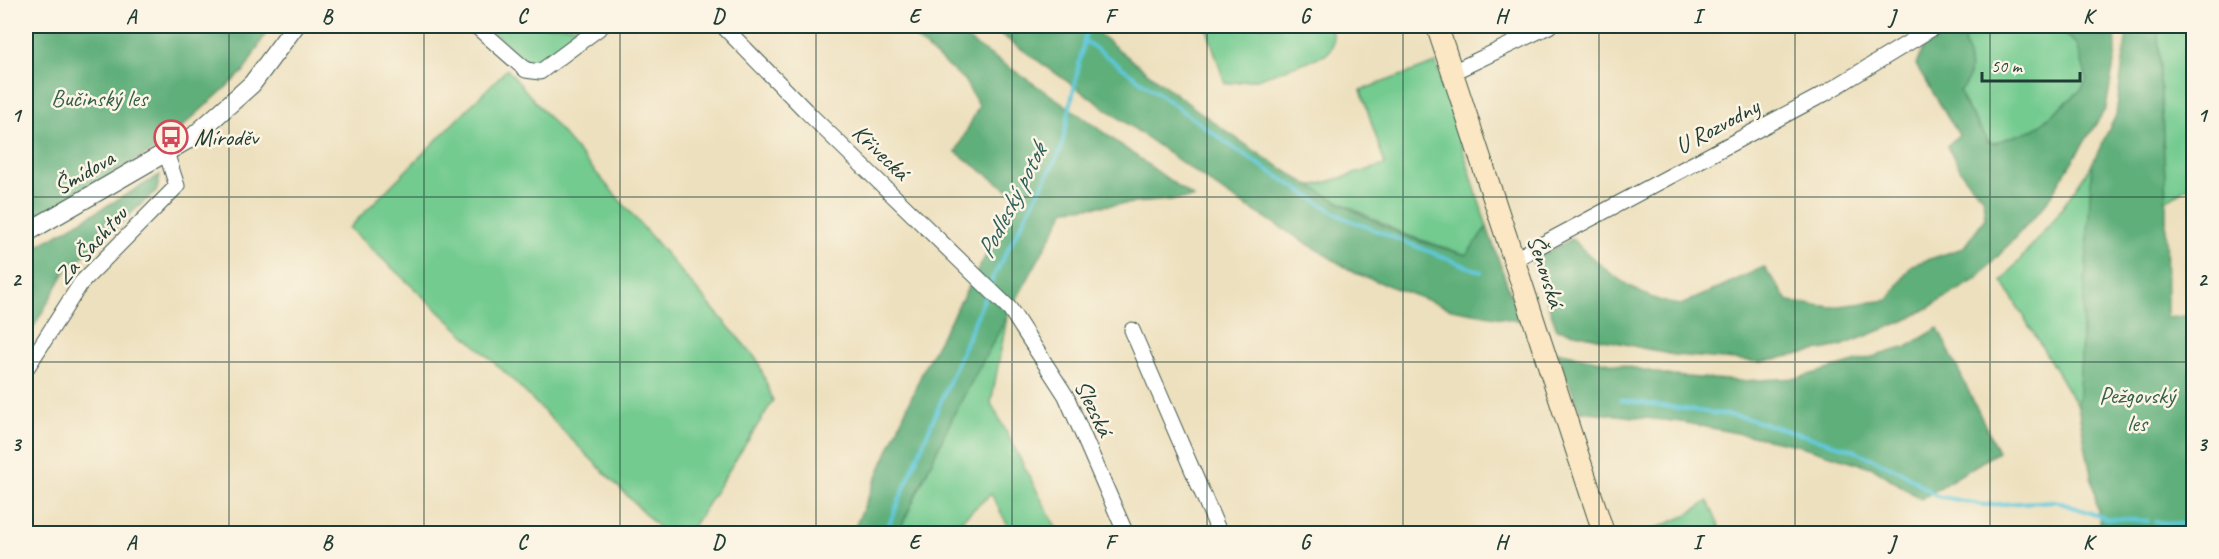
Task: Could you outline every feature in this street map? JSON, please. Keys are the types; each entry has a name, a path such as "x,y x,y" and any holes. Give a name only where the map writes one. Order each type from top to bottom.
{"main road":[{"name":"Šenovská","path":"1437,26 1604,534"}],"street":[{"name":"Šmídova","path":"26,233 194,136 252,84 295,26"},
{"path":"476,26 526,70 540,72 602,26"},
{"name":"Křivecká","path":"723,26 806,111 1010,309"},
{"path":"1453,72 1549,26"},
{"name":"U Rozvodny","path":"1515,259 1824,94 1936,26"},
{"path":"2143,26 2154,26"},
{"name":"Za Šachtou","path":"26,369 81,283 177,186 166,152"},
{"name":"Slezská","path":"1010,309 1066,396 1126,534"},
{"path":"1132,330 1220,534"}],"green space":[{"name":"Bučinský les","path":"26,26 270,26 244,71 162,145 26,225"},
{"path":"485,26 589,26 543,62 527,63"},
{"path":"901,26 947,26 1067,106 1194,198 1066,209 954,414 898,533 852,534 925,366 1018,197 956,152 979,106 964,80"},
{"path":"989,26 1095,26 1094,30 1204,115 1280,167 1359,214 1401,234 1466,255 1487,227 1520,321 1451,309 1355,273 1228,195"},
{"path":"1206,26 1330,26 1333,42 1331,49 1325,55 1257,79 1225,84"},
{"path":"1959,26 1974,26 1963,36 1969,72 1968,79 1960,91 1964,103 1988,142 1994,143 2035,129 2082,89 2087,79 2077,44 2064,34 2062,26 2111,26 2115,28 2116,52 2106,108 2044,206 1977,279 1911,318 1841,346 1760,362 1674,355 1557,329 1532,260 1572,239 1608,271 1636,290 1665,302 1681,305 1764,267 1789,302 1832,307 1888,300 1912,265 1963,248 1985,218 1983,198 1966,179 1947,146 1959,135 1916,65 1925,44"},
{"path":"1974,26 2062,26 2063,30 2077,43 2087,79 2082,89 2035,129 1994,143 1989,142 1964,103 1960,91 1965,85 1969,72 1963,36"},
{"path":"2181,26 2193,26 2193,184 2166,201 2158,32"},
{"name":"Pežgovský les","path":"2127,31 2158,32 2166,201 2167,318 2193,315 2193,533 2102,533 2078,407 2092,164 2116,115"},
{"path":"1436,63 1487,227 1467,255 1403,234 1310,187 1385,165 1361,90"},
{"path":"507,69 758,361 773,401 689,533 664,533 512,379 349,228"},
{"path":"2092,164 2078,407 2002,281 2056,217"},
{"path":"160,175 157,190 65,272 26,341 26,253"},
{"path":"1008,312 991,403 1059,533 1012,533 991,494 957,524 961,533 898,534 954,414"},
{"path":"1938,328 1998,452 1921,499 1874,468 1797,445 1681,422 1580,411 1557,352 1673,376 1742,381 1798,378 1907,347"},
{"path":"1708,501 1722,533 1645,533 1685,516"}],"waterway":[{"name":"Podleský potok","path":"990,283 1061,150 1087,26"},
{"path":"1084,40 1238,151 1342,217 1481,272"},
{"name":"Podleský potok","path":"885,534 987,292"},
{"path":"1620,400 1742,417 1850,449 1902,472 1936,496 1984,505 2055,501 2105,518 2148,521"},
{"path":"2155,522 2194,525"}],"place":[{"name":"Míroděv","path":"171,137"}]}
